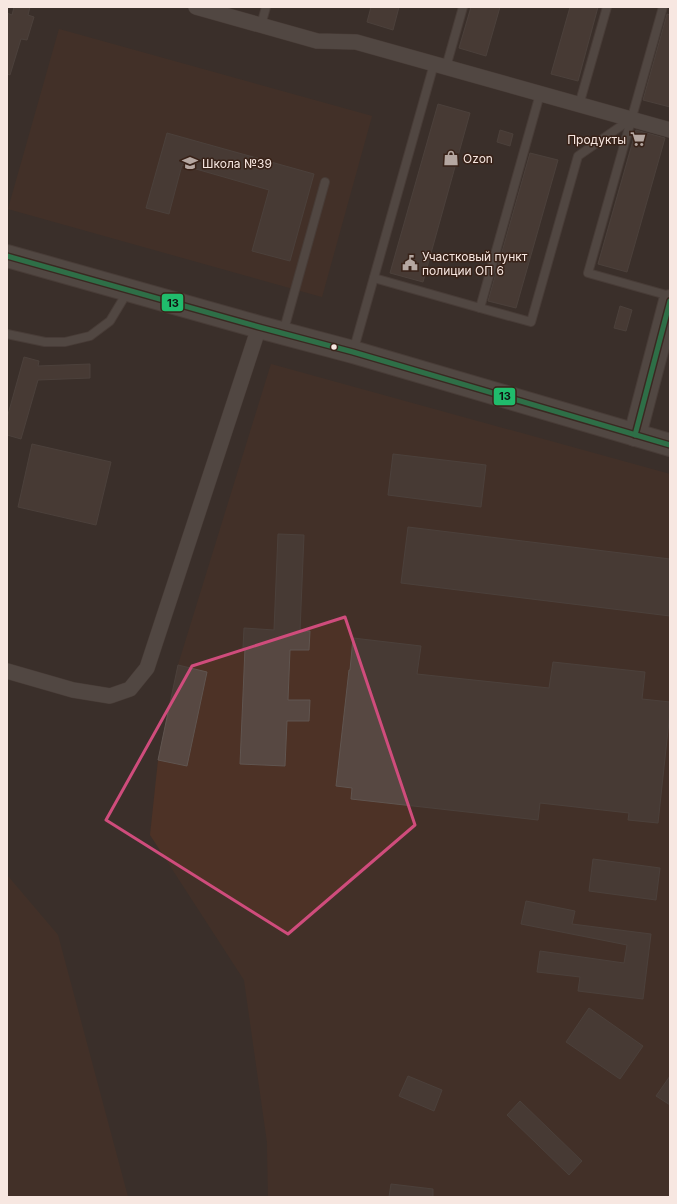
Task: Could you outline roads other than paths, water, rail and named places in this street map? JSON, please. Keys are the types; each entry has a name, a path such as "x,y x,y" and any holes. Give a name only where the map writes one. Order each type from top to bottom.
{"main road":[{"path":"7,256 283,334 353,352 670,445"},
{"path":"635,435 670,301"}],"street":[{"path":"196,7 317,41 356,42 670,130"},
{"path":"7,671 73,690 110,696 130,689 147,668 259,327"}],"lane":[{"path":"261,25 266,7"},
{"path":"353,352 374,278 440,65 463,7"},
{"path":"579,105 607,7"},
{"path":"662,7 588,273 670,296"},
{"path":"480,308 540,94"},
{"path":"374,278 531,322 578,156 631,119"},
{"path":"283,334 325,182"},
{"path":"7,335 45,342 65,342 90,336 110,321 128,290"}],"place":[{"name":"Продукты","path":"638,139"},
{"name":"Ozon","path":"451,158"},
{"name":"Школа №39","path":"190,163"},
{"name":"Участковый пункт полиции ОП 6","path":"410,263"}]}
